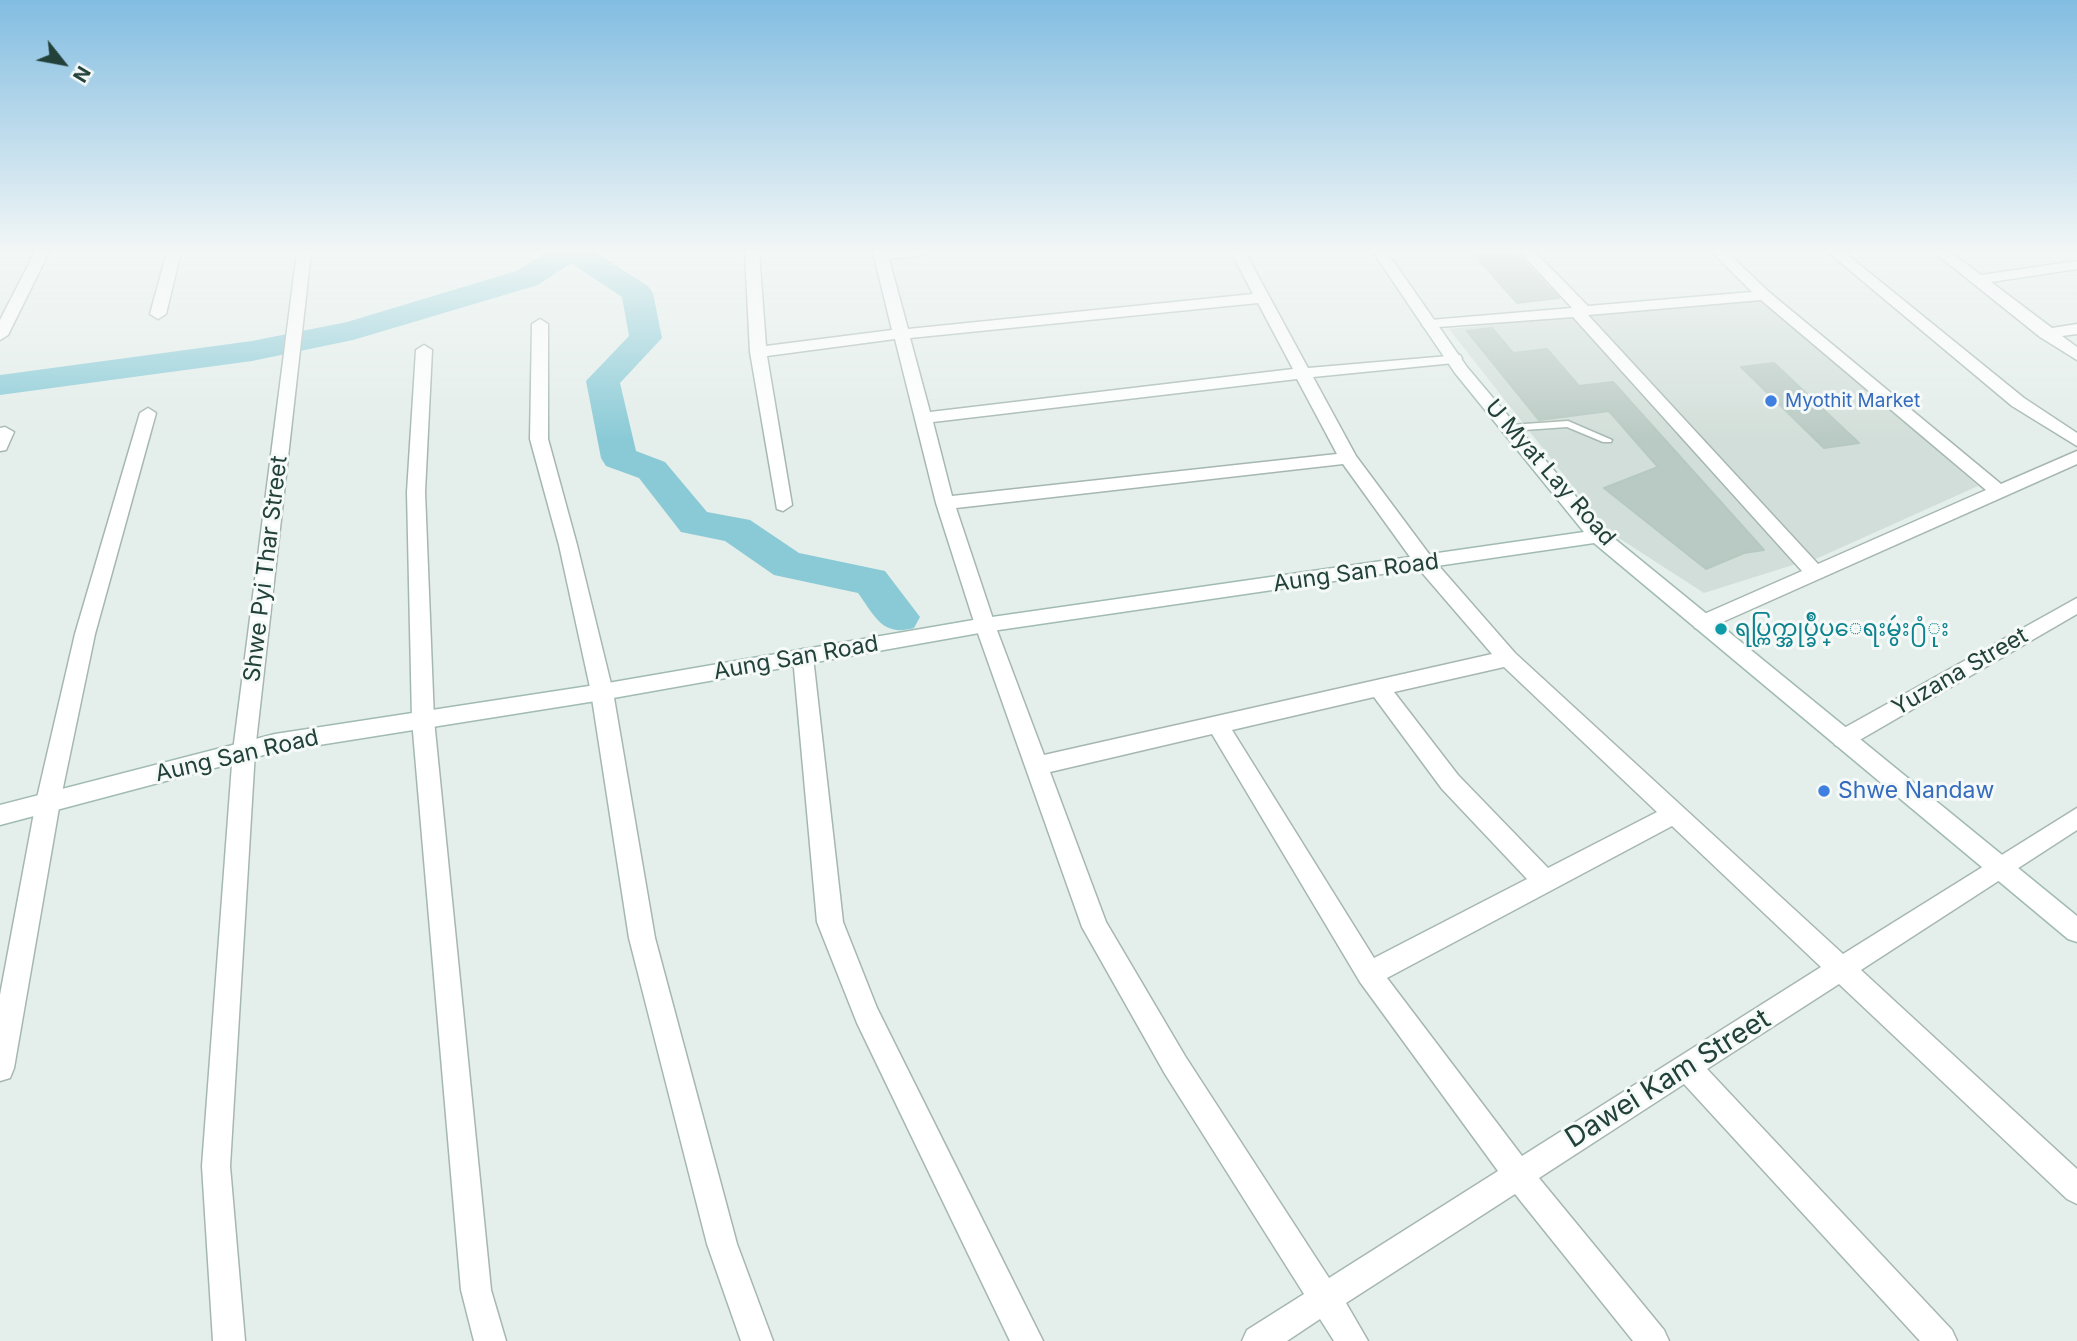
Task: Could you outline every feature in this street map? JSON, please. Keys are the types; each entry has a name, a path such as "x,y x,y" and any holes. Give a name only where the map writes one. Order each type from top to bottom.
{"street":[{"path":"0,335 10,315"},
{"name":"Shwe Pyi Thar Street","path":"229,1341 216,1166 244,751 297,315"},
{"path":"756,315 758,352 783,505"},
{"path":"895,315 946,503 985,625 1096,927 1175,1065 1352,1341"},
{"path":"758,352 900,334 1095,315"},
{"path":"1271,315 1348,458 1424,563 1508,658 2077,1189"},
{"name":"U Myat Lay Road","path":"1423,315 1454,358 1598,536 2077,931"},
{"path":"1430,325 1542,315"},
{"path":"1583,315 1815,573"},
{"path":"1787,315 1998,491"},
{"path":"1911,315 2018,402 2077,441"},
{"path":"2021,315 2077,355"},
{"path":"540,324 539,439 568,545 602,692 642,938 722,1244 758,1341"},
{"path":"2046,334 2077,329"},
{"path":"424,350 416,492 423,720 476,1290 490,1341"},
{"path":"923,418 1454,358"},
{"path":"0,1068 48,802 85,635 148,413"},
{"path":"1702,622 2077,457"},
{"path":"946,503 1348,458"},
{"name":"Aung San Road","path":"0,815 275,743 602,692 985,625 1598,536"},
{"name":"Yuzana Street","path":"1843,739 2077,605"},
{"path":"803,657 830,922 866,1014 1027,1341"},
{"path":"1036,766 1508,658"},
{"path":"1378,687 1450,782 1545,882"},
{"path":"1217,724 1369,974 1518,1175 1653,1341"},
{"path":"1369,974 1676,813"},
{"name":"Dawei Kam Street","path":"1258,1341 2077,818"},
{"path":"1687,1067 1941,1341"}],"lane":[{"path":"1510,428 1568,424 1606,440"}],"shaded area":[{"name":"Myothit Market","path":"1585,315 1780,315 1978,486 1809,562"},
{"path":"1574,317 1796,564 1704,593 1608,531 1449,329"}],"building":[{"path":"1492,328 1513,353 1547,349 1579,386 1613,382 1764,550 1744,553 1706,569 1604,488 1658,467 1609,411 1539,420 1467,331"},
{"path":"1774,363 1859,443 1824,448 1741,367"}],"waterway":[{"path":"0,385 252,351 353,330 405,315"},
{"path":"641,315 646,338 603,381 619,458 652,470 695,523 736,529 788,565 871,581 899,617"}],"place":[{"name":"Myothit Market","path":"1771,401"},
{"name":"ရပ္ကြက္အုပ္ခ်ဳပ္ေရးမွဴး႐ံုး","path":"1721,629"},
{"name":"Shwe Nandaw","path":"1824,791"}]}
